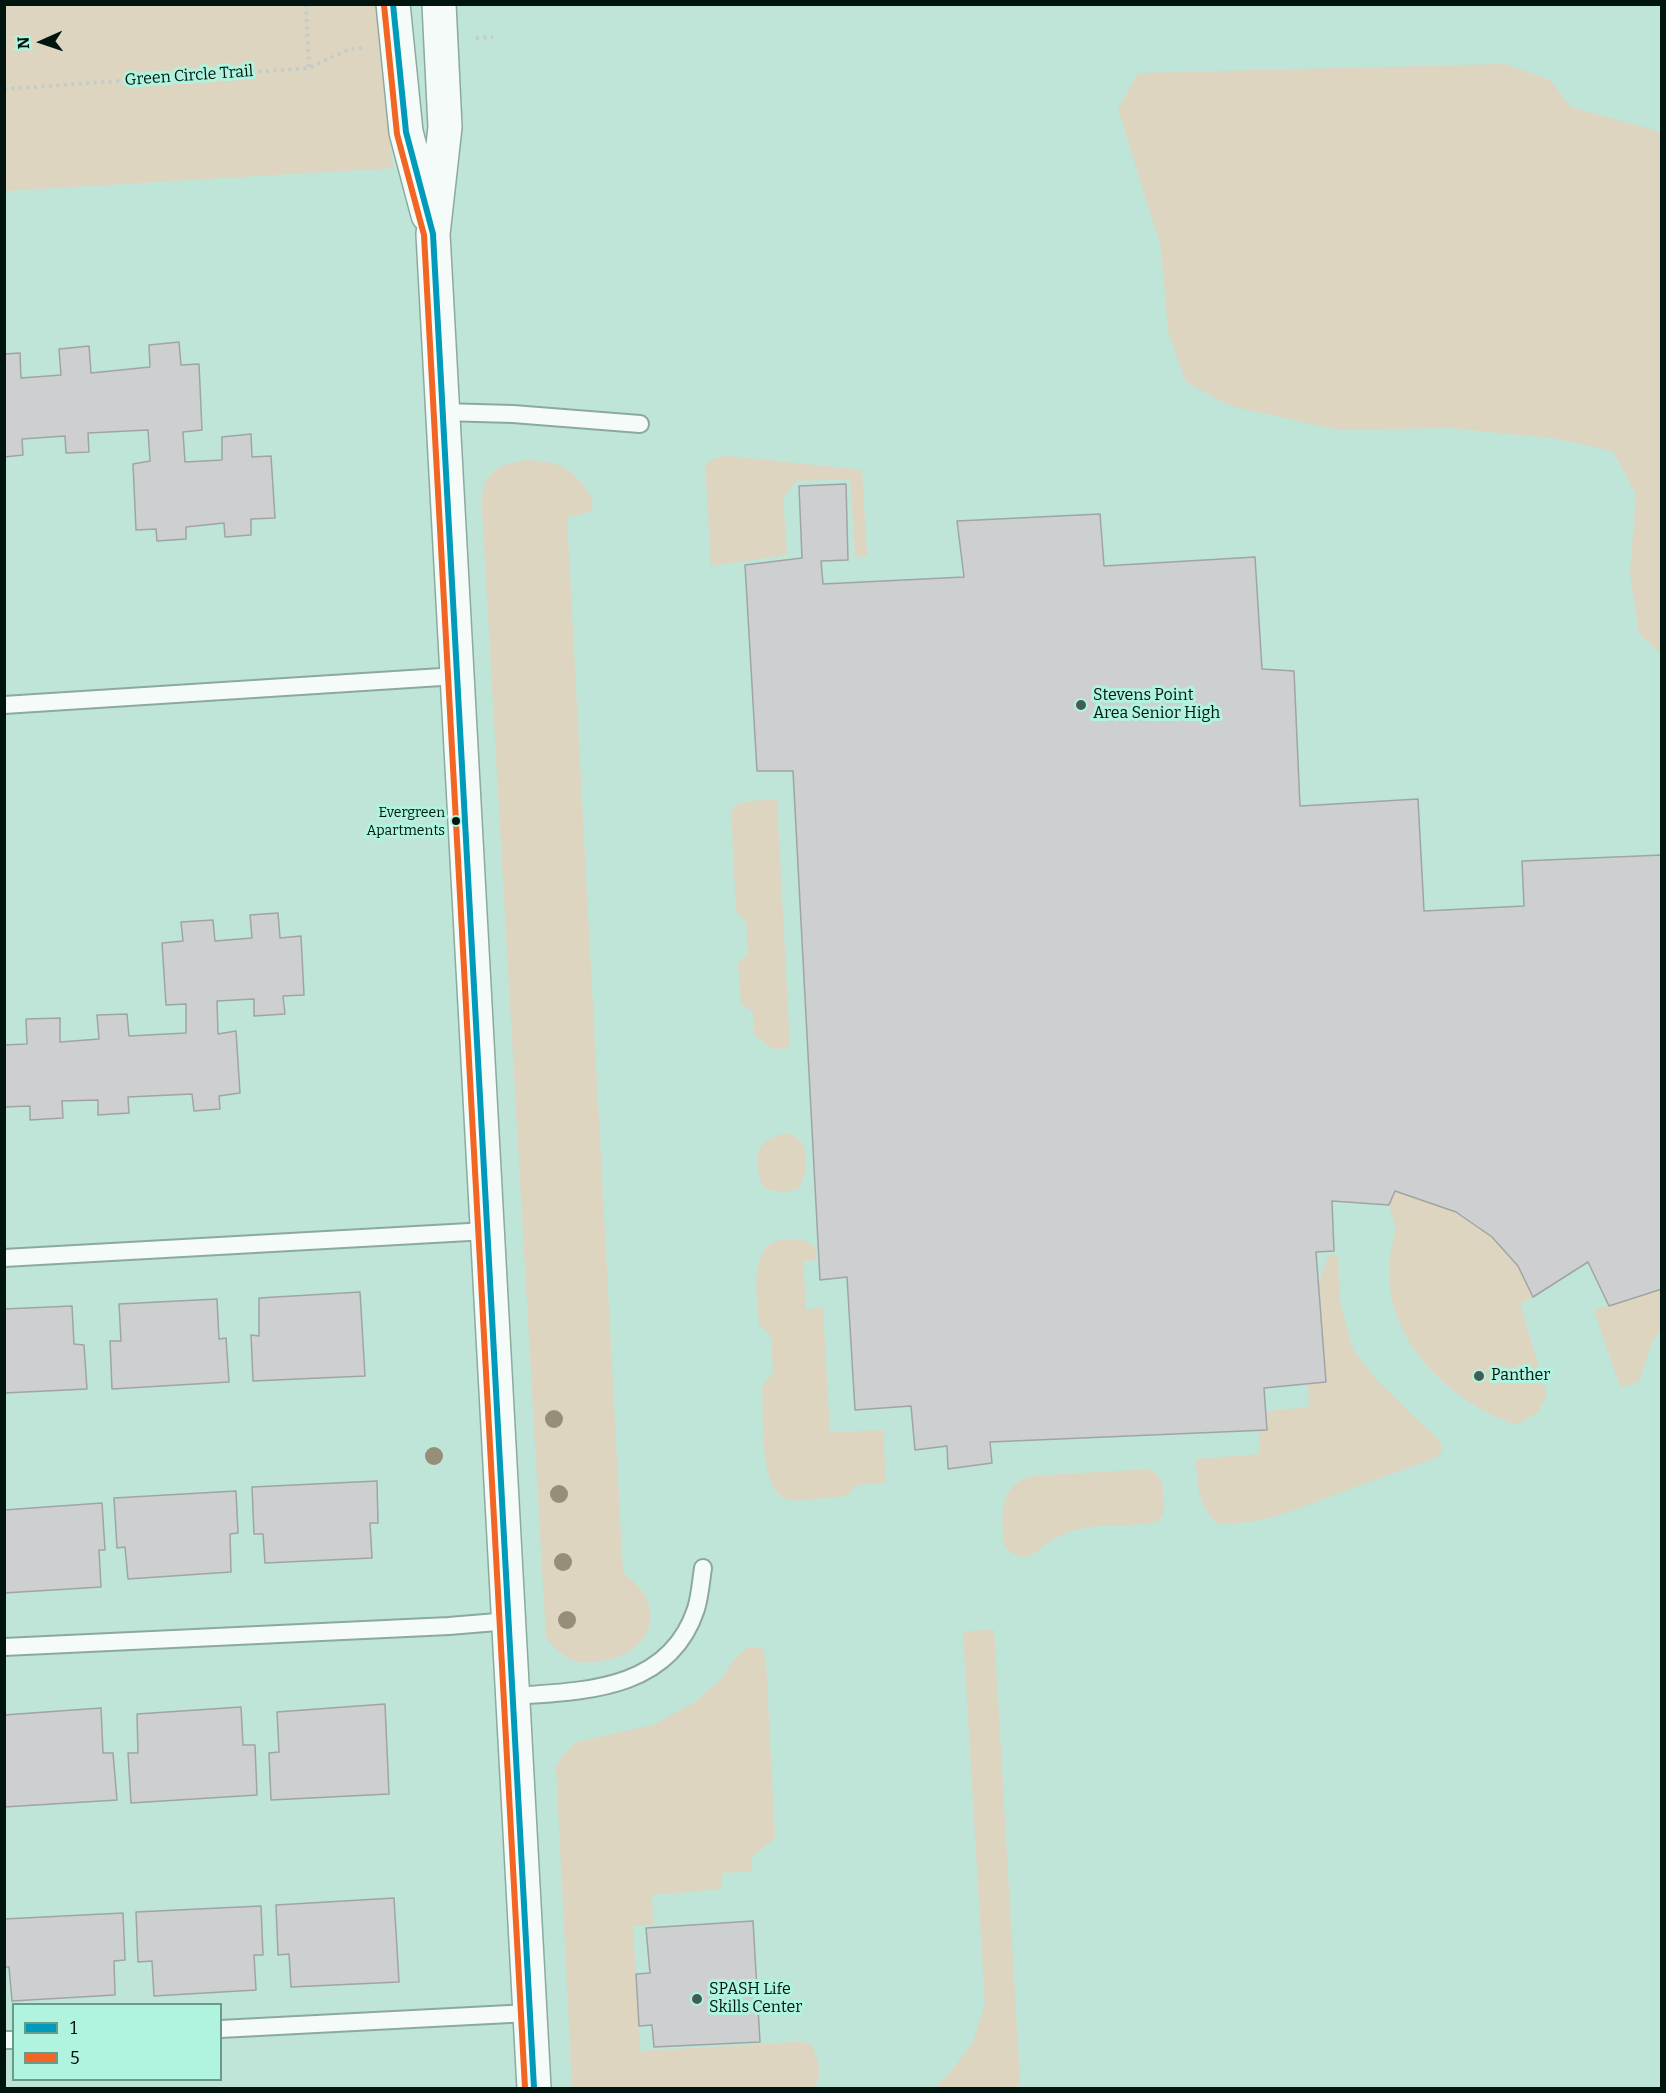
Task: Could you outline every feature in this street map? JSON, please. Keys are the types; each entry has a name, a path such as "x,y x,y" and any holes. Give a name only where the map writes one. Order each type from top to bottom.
{"street":[{"path":"393,4 406,132 433,234"},
{"path":"439,4 445,127 433,234 534,2088"}],"lane":[{"path":"442,412 528,415 640,424"},
{"path":"4,705 457,676"},
{"path":"4,1258 487,1231"},
{"path":"513,1696 585,1691 620,1683 648,1670 668,1656 685,1634 697,1608 702,1568"},
{"path":"4,1647 449,1626 509,1621"},
{"path":"222,2029 529,2013"}],"path":[{"path":"306,4 309,68 350,49 368,47"},
{"name":"Green Circle Trail","path":"4,89 309,68"}],"shaded area":[{"path":"5,4 376,5 393,168 5,191"},
{"path":"1505,64 1550,80 1571,107 1661,132 1661,653 1639,634 1630,572 1636,495 1613,451 1552,438 1449,428 1339,430 1231,406 1186,382 1168,331 1161,247 1118,109 1138,73"},
{"path":"729,456 862,470 867,556 855,557 850,479 797,481 783,497 787,555 711,566 705,465 714,458"},
{"path":"527,460 559,465 567,469 580,481 593,500 591,511 567,518 623,1572 645,1596 650,1611 650,1621 642,1639 627,1653 607,1660 591,1662 579,1662 567,1657 546,1638 482,511 483,489 491,474 505,465"},
{"path":"777,800 790,1048 772,1049 754,1034 753,1012 741,1004 738,964 748,953 746,921 736,912 731,810 746,802"},
{"path":"789,1133 802,1142 805,1155 805,1171 799,1188 781,1192 763,1187 758,1167 759,1151 769,1139"},
{"path":"1395,1191 1456,1212 1492,1237 1518,1266 1533,1297 1520,1304 1547,1395 1537,1413 1516,1425 1493,1415 1449,1387 1414,1349 1401,1326 1393,1302 1389,1276 1395,1230 1390,1204"},
{"path":"803,1240 815,1247 817,1260 803,1261 806,1309 823,1308 830,1432 883,1430 886,1483 855,1485 850,1494 841,1496 786,1499 777,1492 767,1465 764,1448 762,1386 773,1373 771,1336 759,1325 756,1279 761,1257 766,1248 776,1241"},
{"path":"1338,1255 1340,1302 1353,1349 1376,1380 1436,1437 1443,1448 1438,1457 1294,1510 1247,1522 1216,1523 1202,1500 1198,1486 1196,1459 1260,1454 1258,1412 1309,1407 1305,1283 1321,1282 1321,1273 1329,1256"},
{"path":"1661,1289 1661,1329 1652,1342 1639,1382 1620,1387 1594,1310"},
{"path":"1149,1469 1158,1475 1162,1483 1164,1512 1159,1521 1074,1530 1062,1534 1024,1558 1006,1548 1003,1539 1004,1505 1006,1497 1015,1484 1032,1476"},
{"path":"994,1629 1020,2082 1015,2088 938,2088 938,2084 949,2074 973,2042 985,2005 963,1632"},
{"path":"749,1647 762,1648 766,1661 775,1838 751,1858 752,1871 722,1873 722,1889 652,1895 653,1925 633,1926 640,2051 799,2042 811,2044 819,2066 819,2077 815,2088 572,2088 556,1766 576,1742 653,1725 695,1702 721,1679 736,1657"}],"building":[{"path":"179,342 181,365 199,364 202,430 183,432 185,462 222,460 222,437 251,434 252,457 271,456 275,518 251,519 251,535 225,537 224,523 186,527 186,539 157,541 156,529 136,530 133,464 150,461 148,430 88,433 89,452 66,453 65,436 22,439 23,455 4,457 4,354 20,353 21,378 61,375 59,349 89,346 91,373 150,367 149,345"},
{"path":"846,484 848,560 821,561 823,584 964,577 957,521 1100,514 1104,566 1255,557 1262,669 1294,671 1300,806 1418,799 1424,911 1524,906 1522,861 1662,855 1662,1289 1609,1306 1588,1262 1533,1297 1518,1266 1492,1237 1456,1212 1395,1191 1389,1205 1332,1201 1334,1251 1316,1252 1326,1382 1264,1388 1267,1430 990,1442 992,1463 948,1469 947,1446 915,1450 911,1406 855,1410 847,1277 820,1280 793,771 757,771 745,565 802,558 799,486"},
{"path":"278,913 280,938 301,936 304,995 283,996 285,1014 254,1016 254,999 217,1001 218,1034 236,1031 240,1093 219,1096 220,1109 194,1111 192,1094 128,1097 129,1113 98,1115 98,1100 62,1101 63,1118 30,1120 30,1106 4,1107 4,1045 27,1044 26,1019 60,1018 60,1042 99,1039 97,1015 127,1014 129,1036 186,1033 186,1004 166,1005 162,943 183,941 181,922 213,920 215,941 252,938 250,915"},
{"path":"360,1292 365,1376 253,1381 251,1335 259,1336 259,1298"},
{"path":"217,1299 219,1339 226,1338 229,1382 112,1389 110,1341 121,1341 119,1304"},
{"path":"72,1306 74,1344 84,1345 87,1389 4,1393 4,1309"},
{"path":"377,1481 378,1523 370,1523 372,1558 265,1563 263,1534 254,1534 252,1487"},
{"path":"236,1491 238,1533 230,1534 231,1572 128,1579 125,1547 117,1548 114,1498"},
{"path":"102,1503 105,1550 99,1550 101,1587 4,1593 4,1510"},
{"path":"385,1704 389,1794 271,1800 269,1753 279,1752 277,1712"},
{"path":"241,1707 243,1745 255,1745 257,1795 131,1803 128,1753 138,1753 137,1714"},
{"path":"101,1708 103,1753 113,1753 117,1800 4,1807 4,1715"},
{"path":"394,1898 399,1982 291,1987 289,1954 278,1955 276,1905"},
{"path":"261,1906 263,1955 254,1955 256,1990 154,1996 152,1961 138,1962 136,1912"},
{"path":"123,1913 125,1960 114,1961 115,1995 12,2001 9,1967 4,1967 4,1919"},
{"name":"SPASH Life Skills Center","path":"753,1921 760,2042 654,2047 652,2025 639,2026 636,1974 650,1973 646,1928"}],"transit line":[{"name":"1","path":"393,4 406,132 433,234 534,2088"},
{"name":"5","path":"384,5 397,134 424,235 525,2088"}],"place":[{"name":"Stevens Point Area Senior High","path":"1081,705"},
{"name":"Evergreen Apartments","path":"456,821"},
{"name":"Panther","path":"1479,1376"},
{"name":"SPASH Life Skills Center","path":"697,1999"}]}
